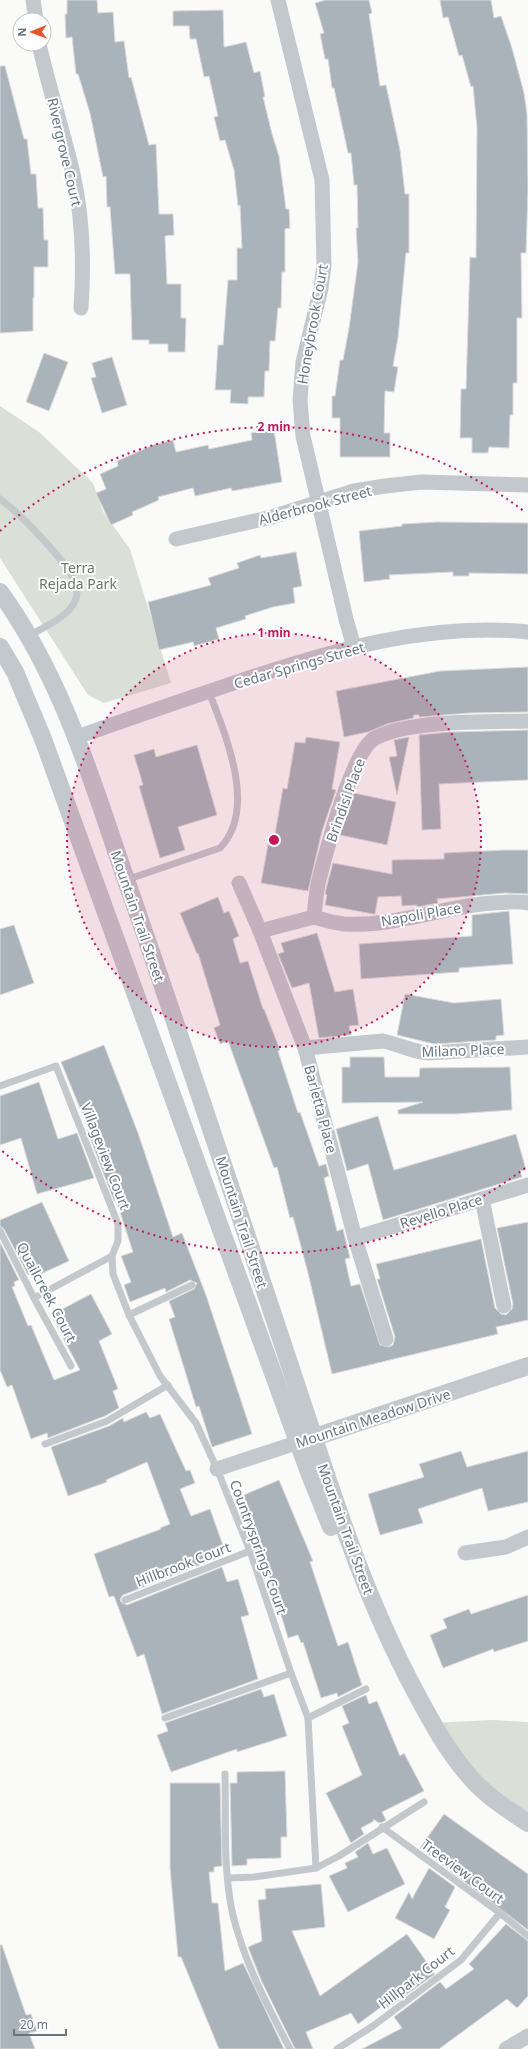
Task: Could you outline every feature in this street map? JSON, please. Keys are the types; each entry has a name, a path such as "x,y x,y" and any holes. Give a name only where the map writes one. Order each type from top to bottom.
{"street":[{"path":"33,0 35,12"},
{"name":"Honeybrook Court","path":"278,0 317,154 323,186 324,265 321,288 303,362 300,400 303,436 320,503 346,619 354,646"},
{"name":"Rivergrove Court","path":"41,52 73,175 78,203 84,273 81,308"},
{"name":"Alderbrook Street","path":"176,539 272,517 354,492 422,482 528,485"},
{"name":"Mountain Trail Street","path":"0,592 29,636 53,681 77,737 126,880 306,1440 310,1475 375,1633 402,1690 426,1731 469,1792 498,1816 528,1835"},
{"name":"Cedar Springs Street","path":"77,737 209,692 354,646 456,630 528,632"},
{"name":"Mountain Trail Street","path":"0,647 15,672 43,739 306,1440 367,1591 395,1654 432,1723 449,1751 471,1778 493,1800 528,1823"},
{"name":"Brindisi Place","path":"314,917 318,885 348,784 363,751 373,739 397,730 438,724 528,721"},
{"name":"Barletta Place","path":"239,884 260,931 305,1048 355,1238 386,1339"},
{"name":"Napoli Place","path":"314,917 343,924 359,924 384,921 469,905 499,902 528,904"},
{"path":"260,931 314,917"},
{"name":"Milano Place","path":"305,1048 383,1042 392,1043 418,1053 428,1053 528,1046"},
{"name":"Revello Place","path":"355,1238 528,1185"},
{"path":"482,1199 504,1306"},
{"name":"Mountain Meadow Drive","path":"217,1469 528,1366"},
{"path":"465,1553 506,1547 528,1537"},
{"path":"506,2049 528,2036"}],"lane":[{"path":"0,499 14,509 67,567 77,584 75,602 65,613 29,636"},
{"path":"126,880 220,848 228,841 236,820 237,781 228,743 209,692"},
{"name":"Villageview Court","path":"0,1086 56,1066 118,1224 118,1241 112,1256"},
{"name":"Quailcreek Court","path":"0,1231 71,1366"},
{"path":"34,1298 112,1256"},
{"name":"Countrysprings Court","path":"112,1256 113,1274 129,1315 160,1376 196,1423 217,1469 250,1551 291,1674 308,1718 316,1868"},
{"path":"129,1315 192,1286"},
{"path":"46,1444 107,1421 168,1385"},
{"name":"Hillbrook Court","path":"125,1600 250,1551"},
{"path":"164,1718 291,1674"},
{"path":"308,1718 366,1689"},
{"path":"225,1774 228,1878 232,1911 242,1946 263,1996 290,2049"},
{"path":"228,1878 254,1877 316,1868 339,1856 382,1827 424,1802"},
{"name":"Treeview Court","path":"382,1827 500,1913 528,1936"},
{"name":"Hillpark Court","path":"337,2049 373,2026 461,1960 500,1913"}],"green space":[{"name":"Terra Rejada Park","path":"0,406 39,432 93,483 103,512 130,549 171,683 104,703 88,695 0,558"},
{"path":"492,1720 528,1722 528,1823 493,1800 432,1723"}],"building":[{"path":"67,0 97,0 98,13 113,12 115,42 124,41 129,78 131,77 149,145 156,144 159,214 173,214 174,235 165,236 167,284 181,284 181,318 186,318 185,352 168,352 168,344 149,344 149,340 132,340 130,274 115,274 110,207 107,207 106,176 103,177 90,113 78,74 76,74 72,37 66,38 65,14 67,14"},
{"path":"325,0 369,0 372,13 369,14 380,86 386,85 400,150 405,194 409,194 409,253 406,253 398,338 393,366 398,367 394,392 385,391 384,433 390,433 390,457 340,457 340,418 332,418 332,396 335,396 340,360 343,360 349,328 358,262 356,228 358,228 357,185 354,185 351,153 348,153 334,88 332,88 328,59 325,59 320,34 324,33 315,3"},
{"path":"440,0 491,0 494,18 501,16 512,48 524,93 527,114 528,189 526,253 521,253 522,318 517,318 517,383 513,383 513,415 510,415 509,448 489,447 488,453 472,453 472,438 460,438 461,389 466,389 470,257 476,258 477,128 473,86 471,87 462,55 459,56 448,17 443,18"},
{"path":"223,10 224,47 246,42 254,73 260,71 265,97 263,97 279,156 286,209 289,209 290,228 285,229 285,272 282,272 281,308 278,308 275,341 270,341 269,371 265,371 264,397 248,397 248,404 230,403 231,390 215,390 218,345 223,345 228,280 237,280 237,248 242,248 240,205 238,206 234,170 225,140 220,141 214,117 218,116 209,76 204,77 196,39 190,39 189,26 173,26 173,11"},
{"path":"0,66 5,66 24,139 27,139 31,174 36,174 38,208 43,208 44,240 48,240 48,267 34,267 33,331 0,333"},
{"path":"44,353 68,362 49,411 26,402"},
{"path":"112,357 127,405 102,413 91,378 96,377 92,363"},
{"path":"274,430 282,482 232,491 231,488 195,496 193,488 158,497 159,500 132,512 133,515 111,525 96,493 106,489 100,474 118,466 117,461 153,445 173,440 176,452 208,445 209,449 252,440 251,433"},
{"path":"437,522 528,523 528,574 469,573 469,576 453,576 453,572 389,575 390,579 364,582 359,531 402,526 402,524"},
{"path":"296,552 302,586 293,588 295,603 273,607 245,616 246,619 216,628 219,639 194,646 193,642 159,650 148,602 211,585 208,578 239,568 237,563 260,555 261,558"},
{"path":"528,667 528,712 470,713 419,717 419,715 414,715 413,718 387,724 368,732 344,737 336,691 440,671"},
{"path":"528,730 528,780 439,784 441,829 422,830 419,735 450,732"},
{"path":"306,737 340,742 332,789 336,790 322,831 308,891 261,883 269,839 274,840 283,788 287,789 295,742 305,743"},
{"path":"409,737 397,795 389,757 397,756 394,740"},
{"path":"197,745 217,815 178,827 185,850 160,858 139,786 143,785 134,755 154,749 156,757"},
{"path":"354,793 396,802 387,845 340,835"},
{"path":"528,850 528,894 505,893 437,899 438,903 417,907 417,905 402,906 401,896 378,897 375,914 325,905 327,895 325,894 333,863 392,874 392,860 444,859 444,853"},
{"path":"218,897 224,913 229,911 239,936 233,939 240,963 248,961 263,1009 280,1050 278,1051 298,1113 300,1112 319,1166 326,1164 329,1176 324,1178 337,1231 343,1229 350,1258 345,1259 351,1286 360,1284 380,1345 389,1347 393,1345 395,1337 377,1279 380,1279 376,1264 481,1239 495,1308 501,1314 506,1315 512,1309 513,1304 497,1228 528,1222 528,1320 496,1327 498,1334 332,1374 307,1269 293,1217 290,1218 277,1167 274,1168 228,1041 220,1044 214,1028 220,1025 198,953 197,954 180,913"},
{"path":"509,911 513,964 459,968 459,972 361,979 359,944 472,936 472,915"},
{"path":"14,925 34,983 0,995 0,929"},
{"path":"317,933 335,992 353,989 359,1025 349,1026 351,1035 319,1038 309,983 292,988 278,954 284,952 281,943"},
{"path":"405,994 454,1003 501,999 504,1035 496,1036 496,1040 434,1044 397,1035"},
{"path":"104,1045 138,1133 173,1237 182,1233 206,1295 252,1434 212,1447 199,1406 196,1407 169,1319 175,1317 169,1301 194,1289 197,1283 190,1280 166,1292 165,1288 130,1302 124,1285 131,1282 121,1256 133,1252 116,1200 114,1201 87,1130 89,1130 61,1062"},
{"path":"350,1057 384,1057 385,1077 419,1077 420,1068 510,1067 512,1110 455,1114 398,1114 398,1110 423,1102 342,1103 342,1067 350,1067"},
{"path":"39,1082 58,1139 77,1133 94,1178 37,1194 21,1138 0,1145 0,1096"},
{"path":"378,1116 394,1170 516,1134 526,1170 520,1171 522,1177 383,1220 368,1164 347,1171 336,1129"},
{"path":"42,1202 69,1261 32,1278 30,1274 28,1275 4,1229 0,1226 0,1220"},
{"path":"0,1242 19,1280 14,1282 15,1286 12,1287 28,1326 31,1325 54,1380 80,1370 51,1315 91,1294 112,1334 99,1341 118,1389 113,1391 119,1408 105,1416 48,1438 47,1433 31,1439 12,1385 7,1387 0,1370"},
{"path":"146,1412 150,1418 160,1414 186,1471 190,1470 195,1483 180,1489 191,1516 210,1509 225,1551 219,1554 220,1557 123,1595 120,1599 121,1602 127,1605 222,1567 227,1582 238,1579 249,1615 241,1617 258,1679 162,1714 144,1654 137,1657 114,1596 109,1597 94,1554 161,1529 160,1528 170,1524 147,1462 106,1480 107,1482 68,1496 51,1447 109,1426 123,1418 124,1422"},
{"path":"461,1451 467,1467 528,1451 528,1502 488,1511 482,1488 418,1509 423,1523 380,1535 368,1494 424,1477 419,1464"},
{"path":"279,1480 313,1561 310,1562 338,1646 348,1642 362,1685 338,1697 337,1693 321,1698 303,1642 301,1643 298,1635 288,1638 268,1572 237,1498"},
{"path":"528,1595 528,1641 494,1652 493,1649 443,1668 430,1635 447,1628 443,1619 469,1609 471,1614"},
{"path":"261,1689 264,1697 274,1694 287,1736 237,1752 237,1749 171,1772 157,1735 168,1731 165,1723"},
{"path":"366,1695 369,1704 377,1701 400,1756 404,1753 424,1791 382,1812 386,1820 379,1823 373,1819 374,1821 361,1828 364,1834 351,1843 326,1793 362,1775 342,1726 349,1723 342,1706"},
{"path":"285,1771 287,1837 281,1837 281,1858 247,1859 247,1865 232,1866 230,1783 237,1783 237,1772"},
{"path":"170,1783 220,1783 222,1866 214,1867 214,1872 209,1872 212,1903 218,1903 225,1971 243,1963 284,2049 219,2049 181,1957 178,1957 170,1868"},
{"path":"444,1814 528,1874 528,1930 420,1848"},
{"path":"368,1843 373,1854 387,1848 405,1884 348,1912 329,1876 347,1868 345,1863 358,1857 355,1852"},
{"path":"429,1868 455,1887 445,1907 450,1910 434,1939 395,1918 409,1892 412,1899"},
{"path":"321,1884 325,1927 292,1931 320,1996 407,1934 435,1974 388,2008 385,2004 358,2024 351,2013 306,2032 313,2049 295,2049 261,1980 248,1947 262,1941 258,1900 266,1899 265,1889"},
{"path":"506,1924 528,1941 528,1996 517,2008 507,1999 439,2049 362,2049 402,2028 394,2017 440,1982 446,1989 474,1969 469,1964"},
{"path":"0,1945 2,1945 26,2015 31,2014 37,2031 29,2033 35,2049 0,2049"}]}
